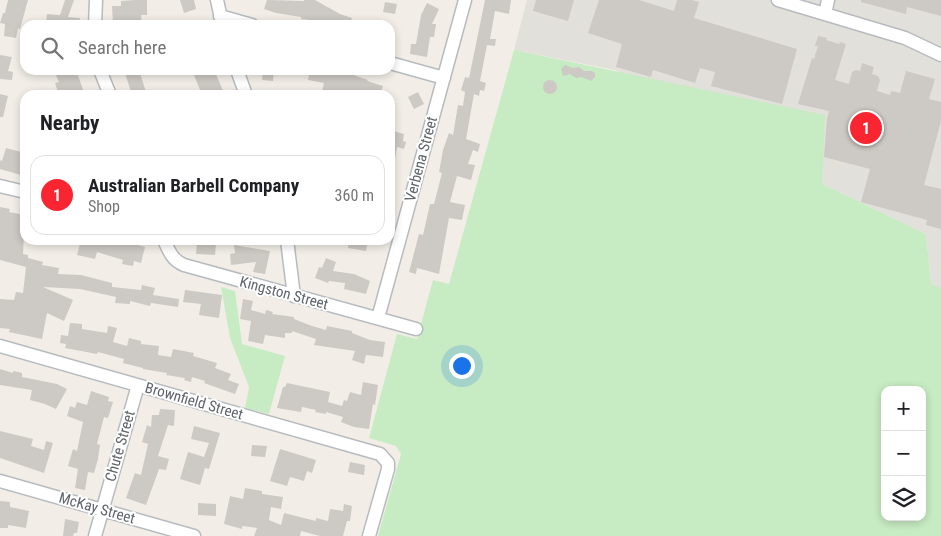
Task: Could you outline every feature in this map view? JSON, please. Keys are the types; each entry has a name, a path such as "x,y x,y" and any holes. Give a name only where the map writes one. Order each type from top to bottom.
{"street":[{"path":"95,20 96,0"},
{"path":"217,0 221,20"},
{"name":"Verbena Street","path":"378,318 465,0"},
{"path":"778,0 904,38 941,55"},
{"path":"825,14 828,0"},
{"path":"395,64 444,78"},
{"path":"102,75 108,90"},
{"path":"239,75 244,90"},
{"path":"0,186 20,191"},
{"name":"Kingston Street","path":"166,245 170,255 184,266 416,329"},
{"path":"288,245 294,296"},
{"name":"Brownfield Street","path":"0,346 376,453 386,460 388,469 369,536"},
{"name":"Chute Street","path":"95,536 138,385"},
{"name":"McKay Street","path":"0,481 194,536"}],"shaded area":[{"path":"527,0 941,0 941,288 931,284 926,234 822,184 615,70 514,50"}],"green space":[{"path":"514,50 825,115 822,184 926,234 931,284 941,288 941,536 378,536 401,454 396,446 369,438 397,334 417,339 433,280 449,284"},
{"path":"221,287 235,291 242,344 285,356 269,414 245,408 249,387 230,338"}],"building":[{"path":"8,0 28,0 22,20 20,20 20,29 18,28 16,38 4,36 5,24 0,23 3,13 5,13"},
{"path":"65,0 74,0 68,17 80,18 80,20 46,20 47,14 60,15"},
{"path":"147,0 147,15 141,15 142,20 113,20 112,6 121,6 121,1"},
{"path":"180,0 194,0 196,9 184,13"},
{"path":"267,0 315,0 340,14 352,18 351,20 309,20 264,9"},
{"path":"485,0 511,0 509,14 495,11 490,39 496,39 495,46 487,45 480,81 486,83 484,91 480,90 479,96 474,94 466,139 480,144 478,152 473,150 468,164 475,165 471,180 457,176 450,202 465,205 462,220 449,218 439,274 417,268 416,274 409,272 419,234 423,235 430,204 434,204 442,173 439,172 443,150 449,133 453,135 458,105 463,106 465,92 461,90 465,77 469,78"},
{"path":"536,0 574,0 568,21 533,11"},
{"path":"599,0 639,0 674,11 677,0 692,0 699,2 694,18 797,49 782,104 711,86 715,72 700,68 695,83 653,70 651,77 616,67 622,44 588,33"},
{"path":"861,0 941,0 941,16 907,7 906,14 861,2"},
{"path":"385,2 397,4 395,14 383,12"},
{"path":"427,3 439,9 432,24 436,24 434,37 430,37 427,57 410,54 411,44 416,44 421,15"},
{"path":"818,36 839,44 840,42 846,44 835,80 849,84 852,72 860,71 862,63 874,67 872,74 878,76 880,80 877,91 890,95 891,91 900,93 906,71 935,79 929,99 941,102 941,121 924,185 941,189 941,229 926,225 927,220 861,202 870,169 824,157 829,111 798,104 812,58 814,59 818,46 815,46"},
{"path":"0,55 12,57 8,71 13,72 12,80 0,79"},
{"path":"565,65 573,68 579,67 584,71 592,71 595,73 595,77 591,81 582,77 576,78 570,74 563,76 561,69"},
{"path":"56,75 78,75 83,90 57,90 55,83 59,82"},
{"path":"126,75 141,75 145,90 130,90"},
{"path":"194,75 216,75 223,90 200,90"},
{"path":"262,75 274,75 273,81 262,80"},
{"path":"309,75 354,75 383,86 382,90 322,90 324,83 308,80"},
{"path":"547,80 553,80 557,87 553,94 547,94 543,90 543,84"},
{"path":"418,92 424,104 414,109 408,97"},
{"path":"0,94 8,96 3,117 0,117"},
{"path":"395,131 404,134 403,141 406,142 404,149 397,147 395,159"},
{"path":"6,148 20,152 20,175 0,169 0,160 2,161"},
{"path":"0,207 10,209 9,212 20,214 20,245 23,245 23,254 28,255 28,258 43,262 42,265 59,268 58,274 81,275 112,283 112,287 141,290 142,285 155,288 153,295 179,299 178,307 151,303 150,306 130,301 130,304 115,303 116,297 80,289 43,287 73,300 64,321 47,313 42,339 9,332 10,329 0,328 0,299 14,300 16,292 23,293 26,267 0,260"},
{"path":"80,245 138,245 145,247 141,263 134,261 133,266 122,264 123,260 97,252 95,259 77,255"},
{"path":"197,245 216,245 215,255 196,254"},
{"path":"234,245 270,251 265,274 253,272 256,262 231,265 230,254 235,253"},
{"path":"348,245 367,245 366,251 348,248"},
{"path":"326,258 336,262 333,271 354,274 370,281 366,294 344,289 345,283 329,281 328,283 315,278 319,267 322,268"},
{"path":"185,290 222,295 219,318 199,315 201,304 183,302"},
{"path":"243,299 253,301 251,310 265,314 266,310 273,312 272,314 294,317 294,319 326,330 327,326 352,331 352,333 370,340 385,342 383,357 366,355 364,364 352,360 355,351 314,345 316,339 292,331 292,333 285,333 285,338 265,335 263,344 248,341 251,321 240,319"},
{"path":"70,323 82,324 82,329 107,333 108,326 117,328 113,342 127,346 129,338 141,341 141,344 159,346 158,355 171,357 173,349 194,353 193,356 217,363 215,368 231,374 228,380 239,384 235,394 192,377 191,382 184,380 185,378 166,375 167,373 123,363 124,359 98,352 97,354 65,348 66,344 60,343 61,335 68,336"},
{"path":"0,369 13,373 13,371 22,373 22,377 57,384 67,389 56,409 30,400 32,390 0,385"},
{"path":"363,382 378,385 369,429 354,427 341,422 343,417 326,412 326,414 315,412 316,410 302,407 301,412 277,408 283,387 287,383 330,392 328,402 342,406 344,400 347,401 350,392 361,395"},
{"path":"91,391 109,397 108,401 113,402 108,418 104,417 97,444 100,445 98,459 94,473 88,472 85,490 75,488 78,469 68,466 73,449 77,451 83,422 67,416 70,406 75,408 77,402 87,405"},
{"path":"160,409 175,410 174,426 168,425 158,456 169,459 166,470 159,469 146,505 126,498 135,473 141,475 148,444 142,442 147,425 151,427 152,415 159,415"},
{"path":"194,426 220,433 209,469 205,468 200,485 180,479 188,452 204,457 209,443 191,439"},
{"path":"0,431 33,439 31,446 44,450 46,441 53,443 44,473 0,458"},
{"path":"252,445 267,446 265,457 251,456"},
{"path":"280,449 316,460 312,473 307,471 304,481 290,477 287,486 270,481"},
{"path":"350,462 365,465 364,475 348,472"},
{"path":"245,488 262,491 262,494 283,497 281,509 271,507 269,520 281,525 284,513 316,521 316,518 328,521 330,509 343,511 344,504 352,506 350,521 347,521 343,536 320,536 301,531 300,536 254,536 257,528 242,526 242,529 224,524 230,496 243,499"},
{"path":"0,501 10,502 10,507 29,511 26,528 8,525 8,528 0,528"},
{"path":"198,503 216,504 216,516 198,515"},
{"path":"65,519 79,522 77,533 74,533 73,536 63,536"}],"place":[{"name":"Australian Barbell Company","path":"866,128"}]}
